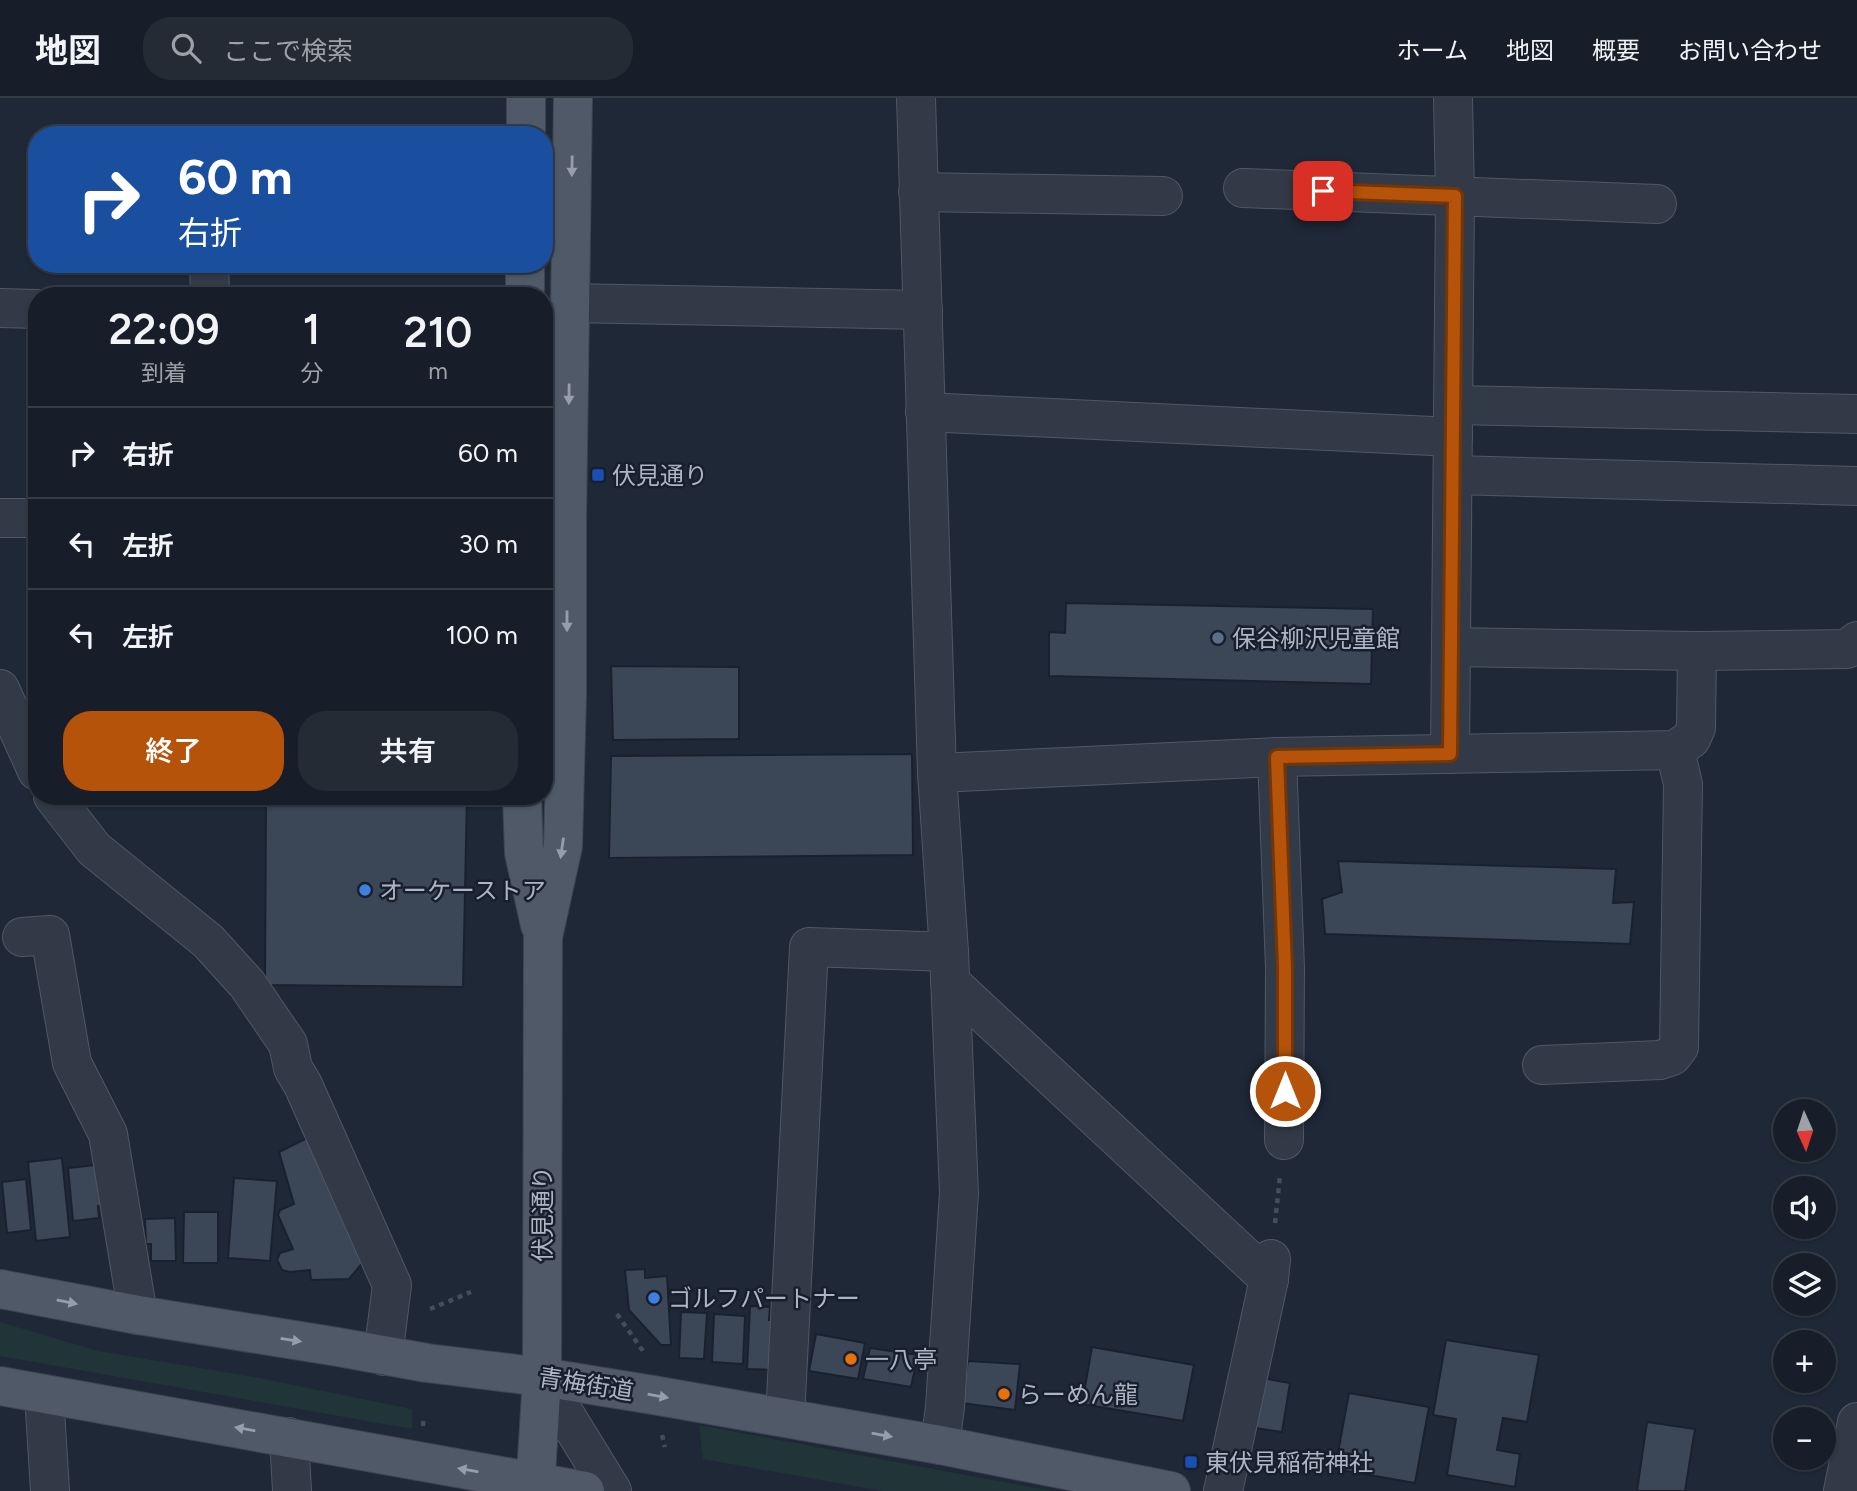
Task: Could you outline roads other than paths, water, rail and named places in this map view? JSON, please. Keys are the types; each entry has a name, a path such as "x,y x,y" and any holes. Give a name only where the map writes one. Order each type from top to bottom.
{"main road":[{"path":"526,98 526,126"},
{"name":"伏見通り","path":"535,1487 542,1377 543,937 563,846 573,98"},
{"name":"伏見通り","path":"522,805 524,853 543,937"},
{"name":"青梅街道","path":"0,1289 383,1356 542,1377 785,1418 940,1445 1171,1491"},
{"path":"0,1386 289,1437 535,1487 585,1491"}],"street":[{"path":"916,98 937,773 959,1193 945,1407 940,1445"},
{"path":"1450,754 1454,421 1453,98"},
{"path":"1243,188 1657,204"},
{"path":"918,192 1163,196"},
{"path":"569,303 923,310"},
{"path":"0,308 28,309"},
{"path":"925,412 1454,421 1857,414"},
{"path":"1453,475 1857,486"},
{"path":"0,518 28,518"},
{"path":"1452,647 1697,651 1847,649 1857,641"},
{"path":"937,773 1277,757 1675,750 1690,738 1696,728 1697,651"},
{"path":"0,689 28,751"},
{"path":"1542,1065 1660,1060 1672,1056 1679,1047 1683,785 1675,750"},
{"path":"1277,757 1285,968 1284,1140"},
{"path":"60,805 94,849 208,941 247,984 288,1044 293,1068 303,1084 392,1285 383,1356"},
{"path":"22,937 50,935 72,1063 108,1134 138,1315"},
{"path":"785,1418 810,947 949,967 1270,1269 1223,1491"},
{"path":"542,1377 612,1491"},
{"path":"44,1394 50,1491"},
{"path":"1843,1491 1857,1422"},
{"path":"289,1437 292,1491"}],"place":[{"name":"伏見通り","path":"598,475"},
{"name":"保谷柳沢児童館","path":"1218,638"},
{"name":"オーケーストア","path":"365,890"},
{"name":"ゴルフパートナー","path":"654,1298"},
{"name":"一八亭","path":"851,1359"},
{"name":"らーめん龍","path":"1004,1394"},
{"name":"東伏見稲荷神社","path":"1191,1462"}]}
